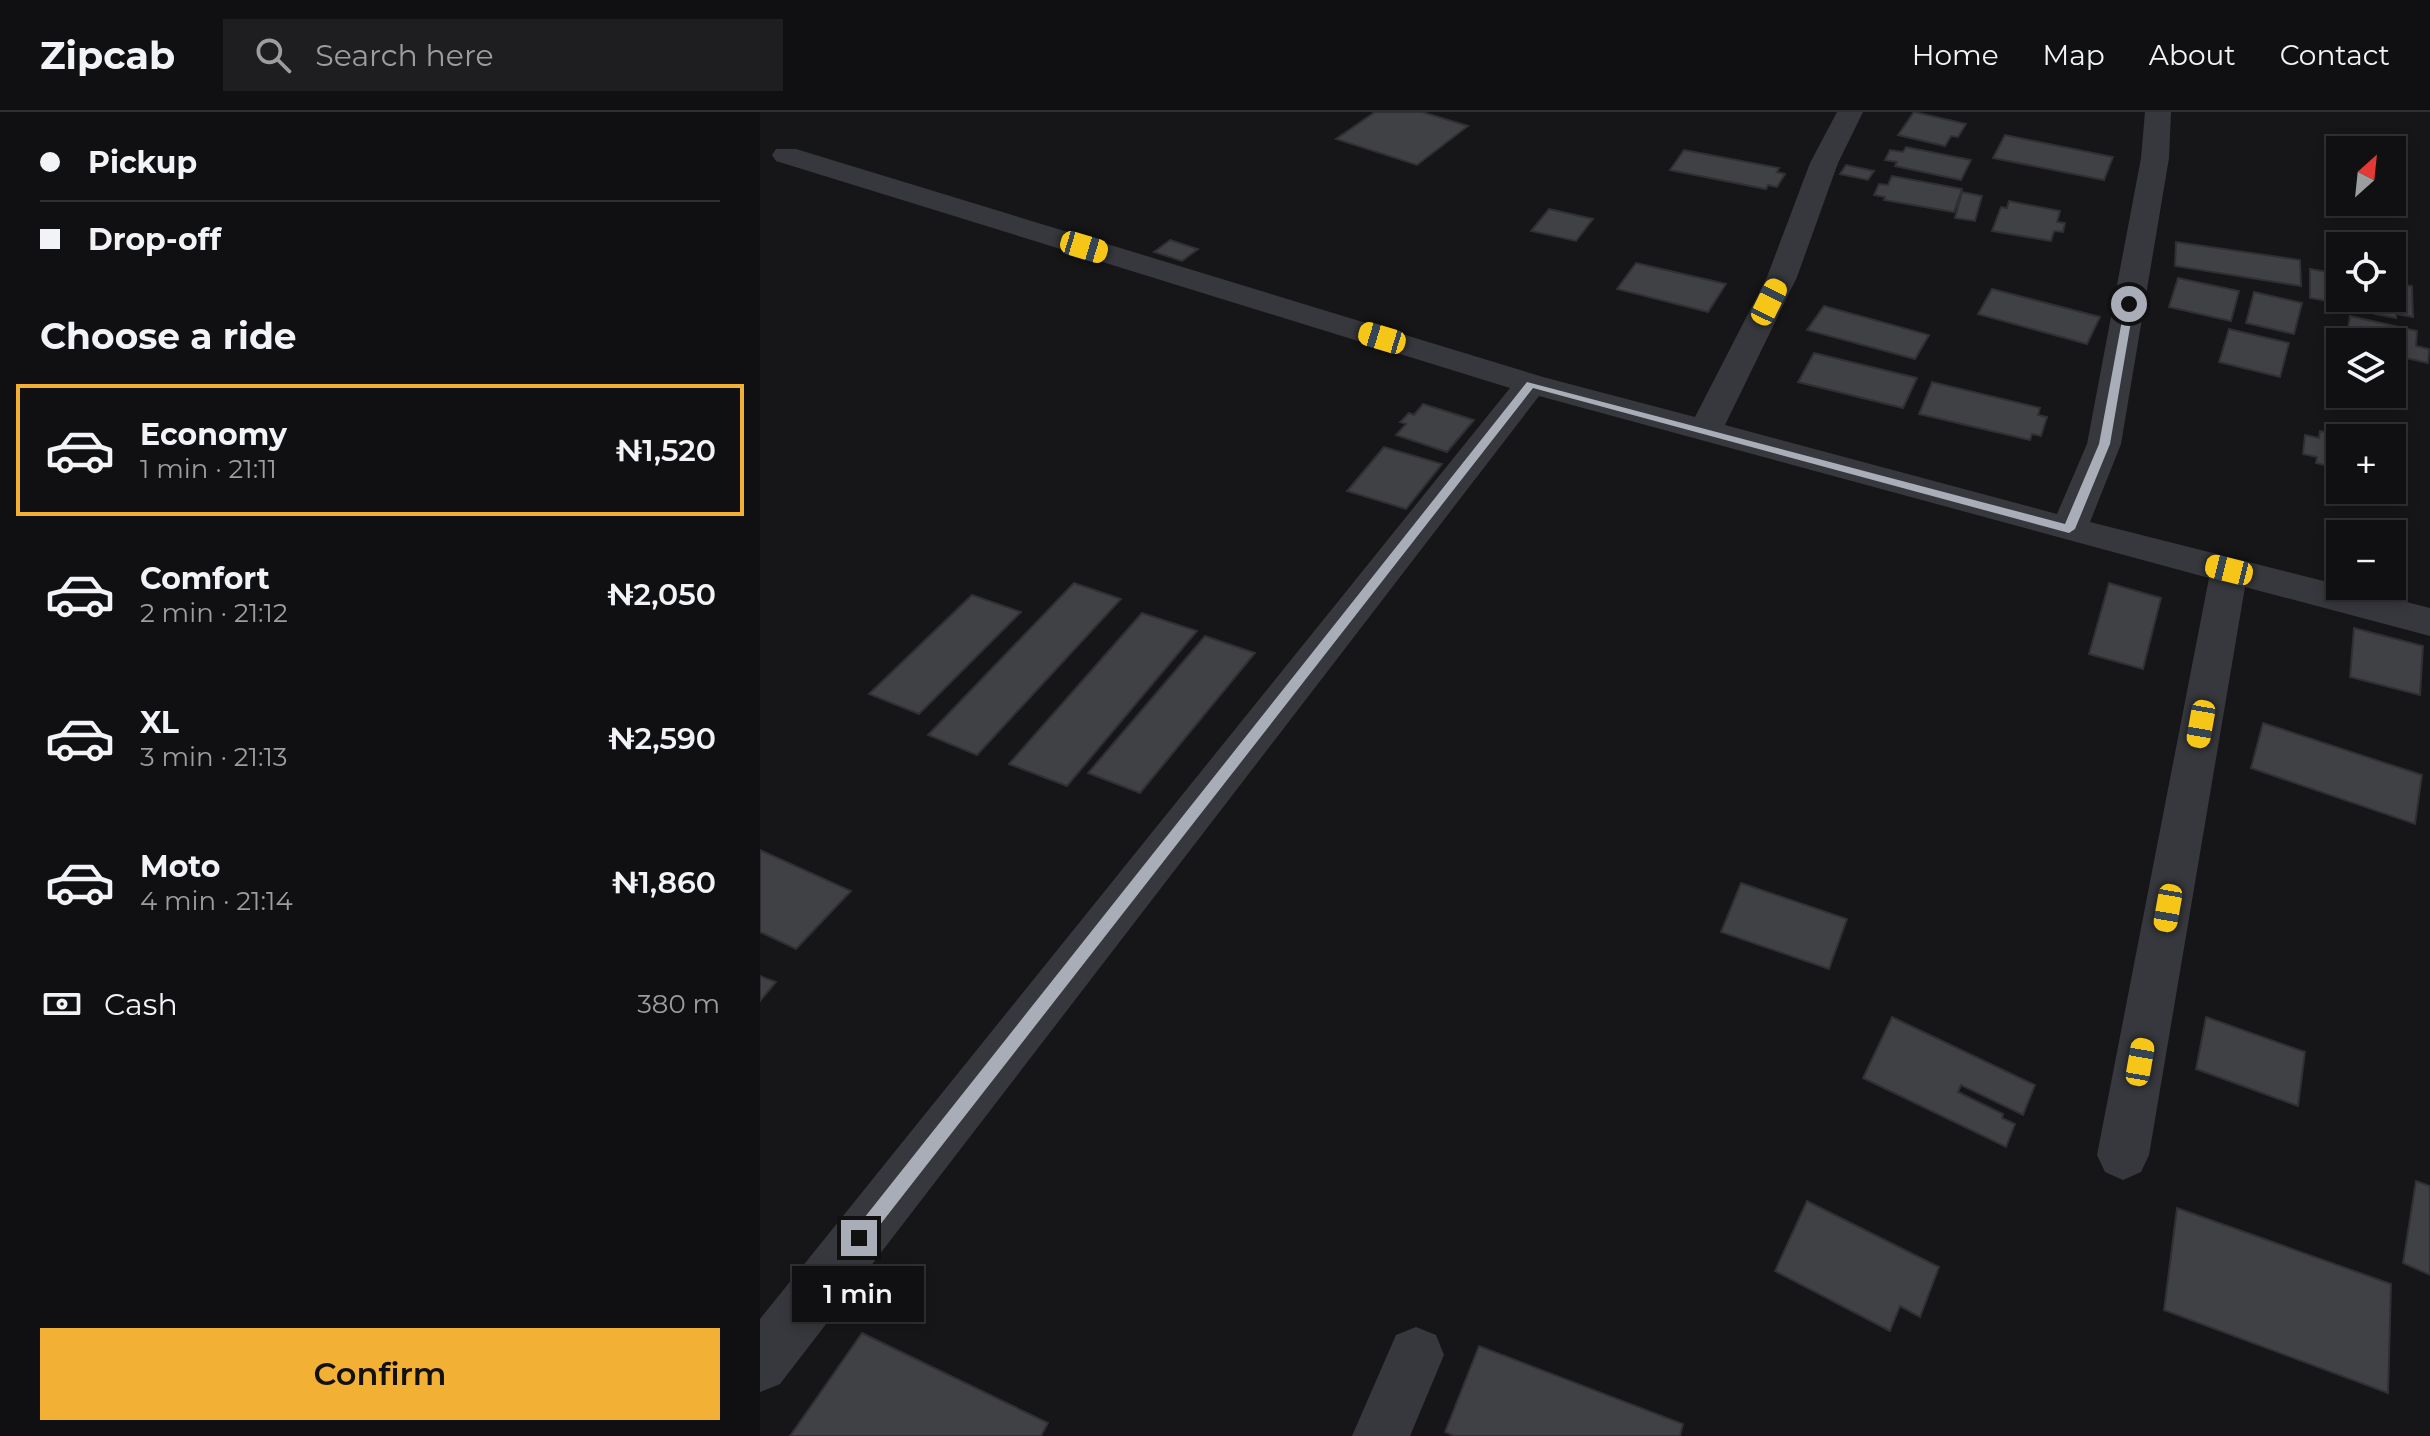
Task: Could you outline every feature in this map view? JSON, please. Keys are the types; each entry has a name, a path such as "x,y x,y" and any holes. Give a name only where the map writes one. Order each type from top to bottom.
{"street":[{"path":"1706,429 1782,277 1824,163 1850,112"},
{"path":"2069,529 2104,444 2155,158 2158,112"},
{"path":"786,155 1531,384 2069,529 2430,622"},
{"path":"760,1364 1531,384"},
{"path":"2123,1155 2229,570"},
{"path":"1381,1436 1416,1355"}],"building":[{"path":"1375,112 1422,112 1468,126 1417,165 1336,139"},
{"path":"1914,112 1966,124 1958,137 1951,136 1945,146 1898,135"},
{"path":"2005,135 2113,157 2104,180 1993,158"},
{"path":"1906,147 1971,160 1961,180 1895,166 1897,162 1885,160 1890,150 1903,152"},
{"path":"1684,150 1779,168 1777,172 1785,174 1777,187 1768,185 1766,189 1670,170"},
{"path":"1846,165 1874,171 1868,180 1840,174"},
{"path":"1892,176 1962,189 1954,212 1884,200 1885,197 1874,195 1879,184 1888,185"},
{"path":"1962,192 1982,196 1975,221 1955,218"},
{"path":"2009,201 2060,211 2057,222 2065,223 2063,232 2054,231 2051,241 1992,231 2001,207 2007,208"},
{"path":"1549,209 1593,219 1576,241 1531,231"},
{"path":"1170,240 1198,249 1182,261 1154,252"},
{"path":"2176,242 2300,260 2301,286 2175,266"},
{"path":"1636,263 1726,284 1708,312 1617,289"},
{"path":"2310,269 2326,272 2326,301 2310,298"},
{"path":"2178,278 2239,291 2231,321 2169,307"},
{"path":"2406,285 2412,286 2413,317 2375,314 2406,312"},
{"path":"1992,289 2100,317 2087,344 1978,314"},
{"path":"2254,292 2302,303 2294,334 2246,323"},
{"path":"1824,306 1929,335 1915,359 1807,330"},
{"path":"2350,316 2404,328 2348,328"},
{"path":"2229,329 2289,343 2280,377 2219,362"},
{"path":"2406,329 2417,331 2416,346 2429,349 2428,363 2406,358"},
{"path":"1814,353 1917,378 1903,408 1798,382"},
{"path":"1932,382 2040,408 2038,415 2047,417 2041,436 2032,434 2030,440 1919,414"},
{"path":"1423,404 1474,420 1447,452 1396,435 1406,424 1400,422 1409,413 1414,415"},
{"path":"2320,431 2326,432 2326,466 2316,463 2317,457 2303,454 2305,435 2319,438"},
{"path":"1384,447 1442,464 1406,509 1347,491"},
{"path":"1074,583 1121,599 977,755 928,735"},
{"path":"2109,583 2161,598 2143,669 2089,654"},
{"path":"972,595 1021,612 919,714 869,694"},
{"path":"1142,613 1197,631 1067,786 1009,764"},
{"path":"2354,628 2423,646 2420,695 2350,677"},
{"path":"1205,636 1255,653 1140,793 1088,773"},
{"path":"2263,723 2422,775 2415,824 2251,768"},
{"path":"760,850 851,891 796,949 760,932"},
{"path":"1741,883 1847,919 1829,969 1721,932"},
{"path":"760,976 776,982 760,1001"},
{"path":"1892,1017 2035,1085 2023,1115 1961,1085 1958,1092 2003,1114 2002,1118 2015,1124 2006,1147 1863,1078"},
{"path":"2206,1017 2305,1052 2298,1106 2196,1069"},
{"path":"2416,1181 2430,1186 2430,1275 2403,1263"},
{"path":"1807,1201 1939,1267 1920,1317 1900,1306 1890,1331 1775,1271"},
{"path":"2177,1208 2391,1284 2388,1393 2164,1310"},
{"path":"862,1333 1048,1423 1041,1436 790,1436"},
{"path":"1479,1346 1683,1424 1680,1436 1454,1436 1445,1432"}],"route":[{"path":"859,1238 1531,384 2069,529 2104,444 2129,304"}]}
